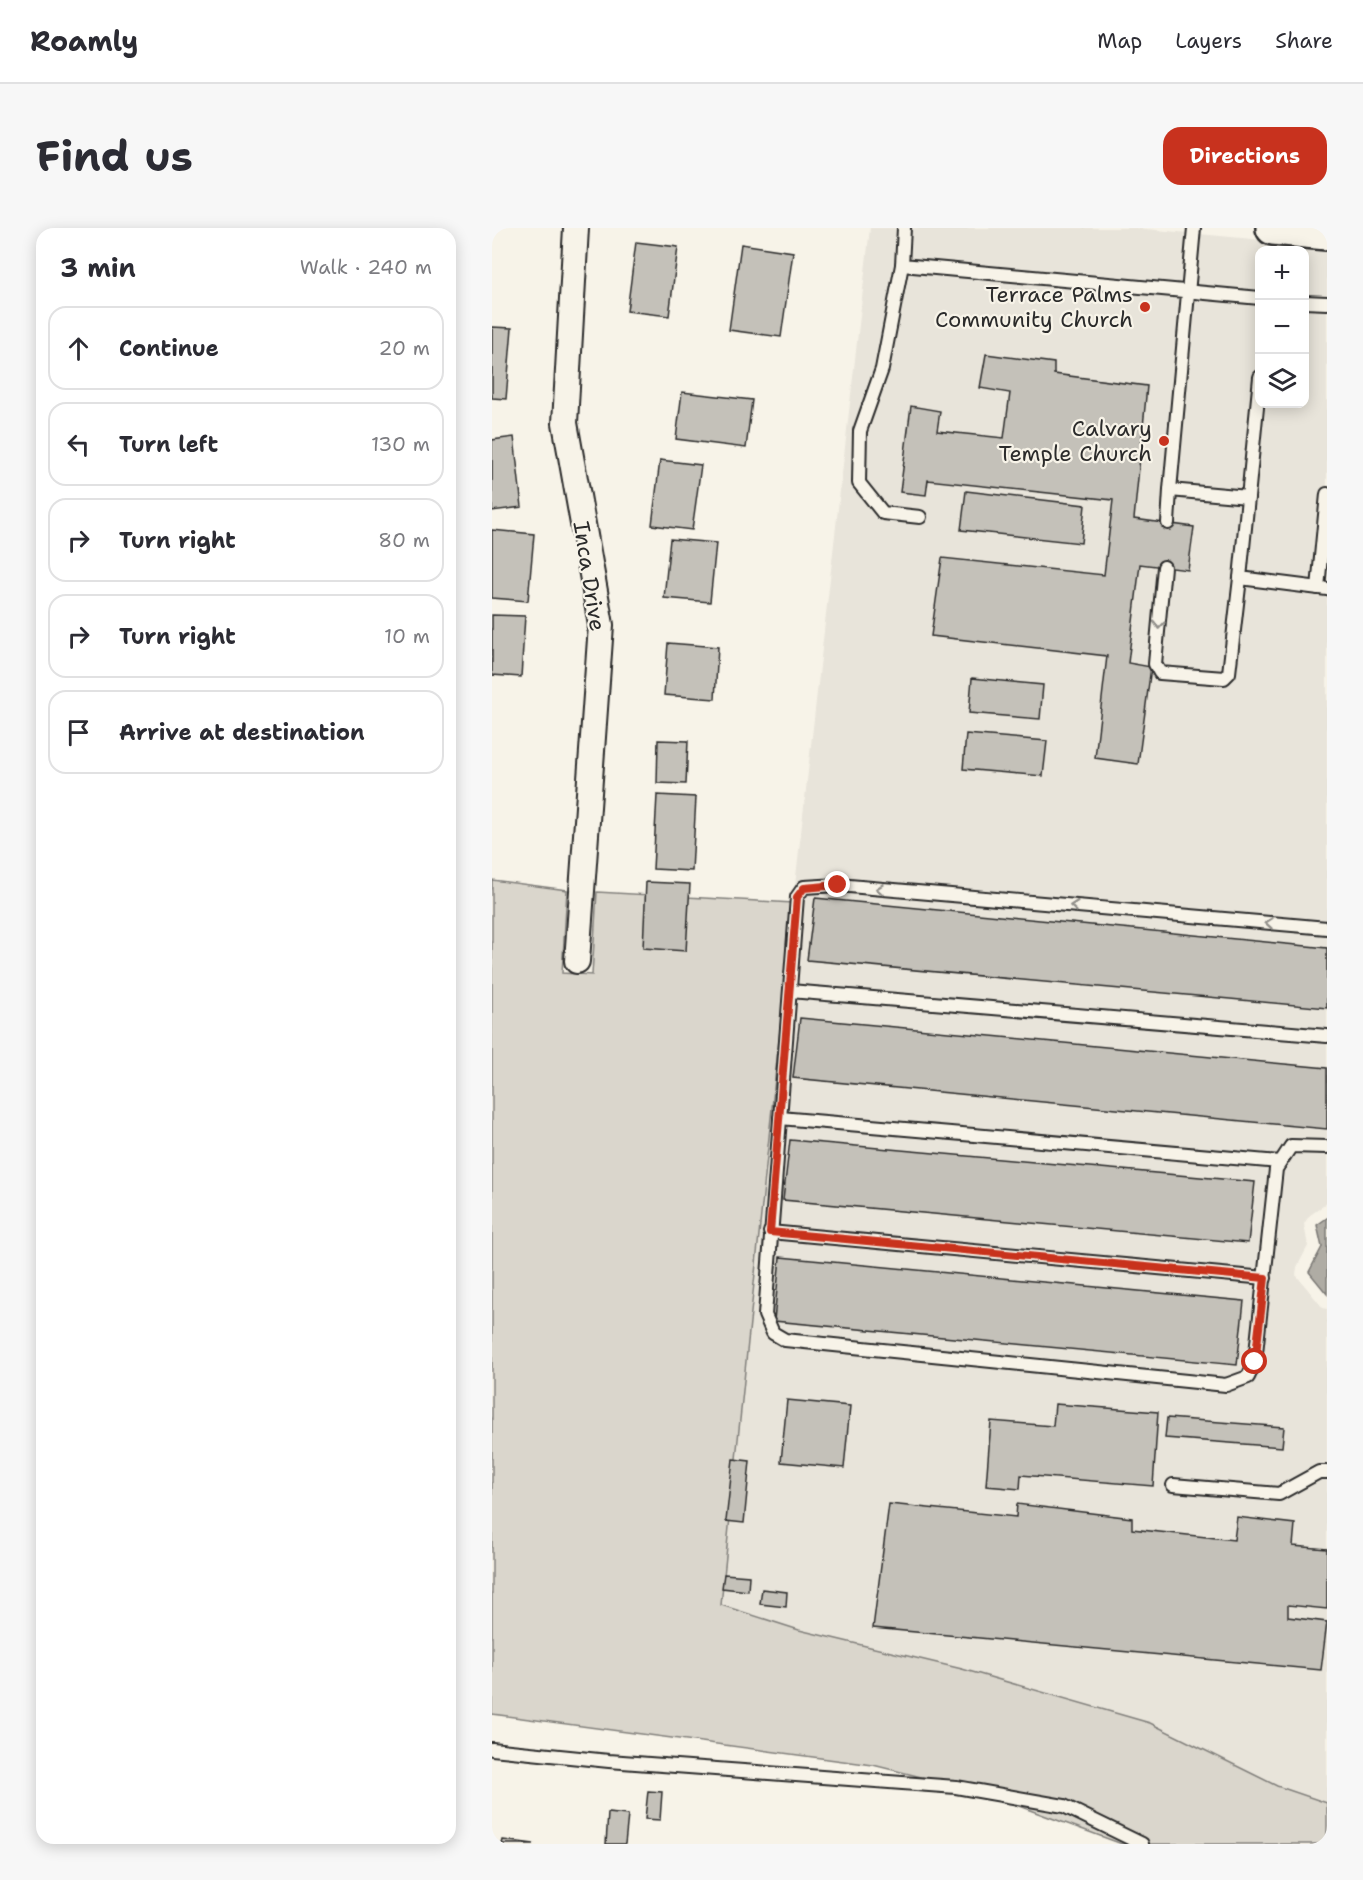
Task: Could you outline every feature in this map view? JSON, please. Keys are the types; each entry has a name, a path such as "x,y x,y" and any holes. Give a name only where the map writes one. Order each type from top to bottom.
{"street":[{"name":"Inca Drive","path":"576,228 565,423 601,625 577,961"},
{"path":"1273,228 1313,231"}],"lane":[{"path":"904,228 902,265 882,369 860,431 859,483 883,513 920,517"},
{"path":"1168,524 1194,228"},
{"path":"902,265 1255,298"},
{"path":"1309,302 1327,303"},
{"path":"1164,567 1155,664 1160,673 1224,678 1229,673 1257,408"},
{"path":"1170,490 1248,497"},
{"path":"1240,578 1323,588 1327,494"},
{"path":"1327,928 838,885 804,888 797,897 765,1315 773,1333 785,1340 1226,1385 1248,1377 1255,1362 1276,1169 1291,1146 1327,1147"},
{"path":"790,991 1327,1036"},
{"path":"780,1118 1280,1162"},
{"path":"770,1232 1265,1278"},
{"path":"1173,1485 1279,1494 1318,1472 1327,1472"},
{"path":"492,1749 609,1761 956,1787 1064,1806 1142,1844"}],"shaded area":[{"path":"870,228 1135,228 1327,246 1327,1203 1309,1216 1304,1224 1308,1246 1297,1267 1296,1275 1323,1308 1327,1309 1327,1803 1277,1786 1150,1723 799,1630 721,1605 793,903"},
{"path":"492,880 567,890 562,973 592,975 597,892 793,903 721,1605 799,1630 962,1669 1150,1723 1277,1786 1327,1803 1327,1844 1122,1844 978,1791 873,1765 492,1714"},
{"path":"1327,1218 1327,1294 1309,1272 1322,1247 1317,1225"}],"building":[{"path":"636,242 678,247 669,316 627,311"},
{"path":"741,244 793,252 781,337 729,330"},
{"path":"492,327 512,328 506,399 492,398"},
{"path":"986,354 1054,363 1054,374 1147,386 1134,519 1194,527 1188,570 1140,564 1128,663 1151,667 1138,764 1095,758 1107,656 931,636 942,558 1104,575 1113,500 928,480 926,495 900,492 911,406 940,411 937,431 1004,438 1010,393 980,388"},
{"path":"682,392 752,400 746,448 676,439"},
{"path":"514,437 522,507 492,511 492,440"},
{"path":"660,460 701,465 692,530 652,525"},
{"path":"966,491 1085,505 1081,543 961,530"},
{"path":"492,530 534,534 528,601 492,598"},
{"path":"670,539 716,543 710,602 664,598"},
{"path":"492,615 525,616 521,677 492,675"},
{"path":"668,643 718,647 715,699 664,695"},
{"path":"972,678 1043,685 1040,719 969,713"},
{"path":"966,734 1047,741 1043,776 963,769"},
{"path":"658,740 688,741 686,784 657,783"},
{"path":"657,795 696,797 692,871 653,869"},
{"path":"646,882 690,884 686,951 643,948"},
{"path":"815,898 1327,948 1327,1008 807,960"},
{"path":"800,1018 1327,1068 1327,1129 793,1078"},
{"path":"790,1140 1255,1182 1248,1243 783,1200"},
{"path":"780,1257 1244,1301 1237,1365 774,1321"},
{"path":"787,1400 850,1406 844,1468 781,1462"},
{"path":"1055,1404 1158,1412 1153,1486 1021,1475 1020,1489 986,1486 991,1421 1053,1426"},
{"path":"1167,1418 1284,1427 1282,1447 1165,1438"},
{"path":"733,1459 750,1461 744,1523 726,1521"},
{"path":"889,1504 1016,1517 1017,1504 1132,1518 1132,1529 1234,1540 1237,1517 1295,1524 1293,1546 1327,1549 1327,1609 1288,1605 1288,1617 1327,1622 1321,1670 873,1628"},
{"path":"724,1574 749,1576 748,1591 722,1588"},
{"path":"762,1589 787,1592 786,1607 760,1604"},
{"path":"648,1791 662,1792 660,1820 645,1819"},
{"path":"608,1813 628,1815 625,1844 606,1844"},
{"path":"503,1840 534,1844 502,1844"}],"place":[{"name":"Terrace Palms Community Church","path":"1145,307"},
{"name":"Calvary Temple Church","path":"1164,441"}],"route":[{"path":"838,885 804,888 797,897 770,1232 1265,1278 1255,1362"}]}
